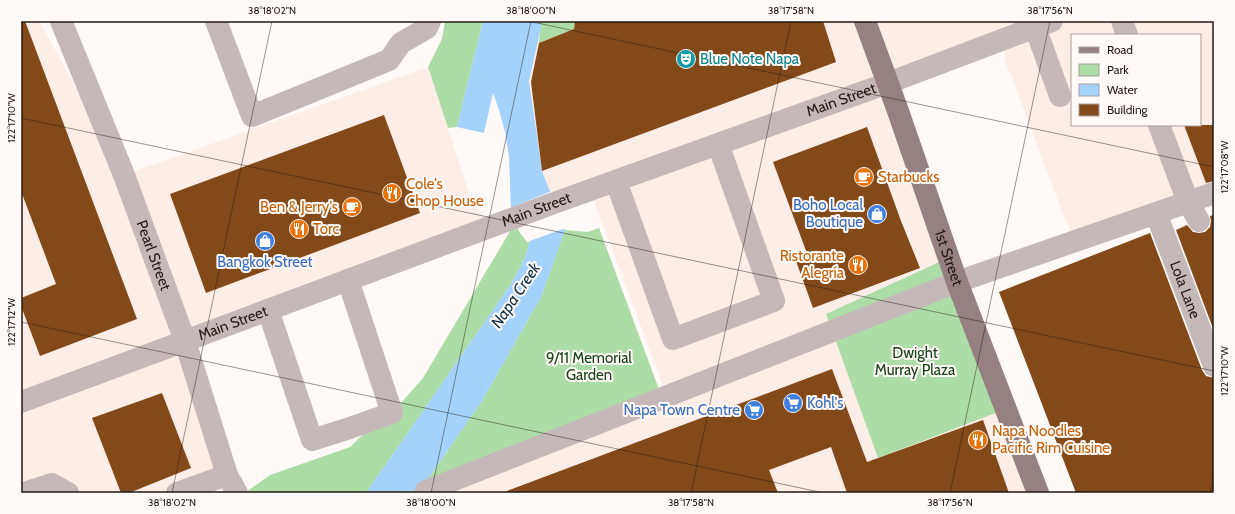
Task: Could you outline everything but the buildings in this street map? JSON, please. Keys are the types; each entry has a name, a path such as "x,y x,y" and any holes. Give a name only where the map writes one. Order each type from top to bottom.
{"main road":[{"name":"1st Street","path":"865,21 957,282 1038,493"}],"street":[{"name":"Pearl Street","path":"61,21 124,175 185,341 232,484"},
{"path":"216,21 252,116 388,60 401,44 427,28 430,21"},
{"path":"1122,21 1127,34"},
{"name":"Main Street","path":"21,402 573,196 888,83 1044,24"},
{"path":"1044,24 1060,96"},
{"path":"1160,126 1188,202 1199,221"},
{"path":"616,181 673,339 774,301 718,144"},
{"path":"426,490 957,282 1214,193"},
{"name":"Lola Lane","path":"1156,213 1214,366"},
{"path":"268,310 312,440 392,413 348,280"},
{"path":"24,493 52,484 68,493"},
{"path":"177,493 232,484"}],"shaded area":[{"path":"39,21 124,175 428,67 472,203 492,226 185,341 227,475 203,493 21,493 21,26"},
{"path":"541,21 1214,21 1214,193 1075,241 1063,214 1007,67 1002,40 888,83 950,257 826,314 878,457 1006,409 1038,493 450,493 667,396 590,190 554,203 542,171 529,81"}],"green space":[{"path":"445,21 483,21 457,127 448,128 428,67 442,39"},
{"path":"541,21 575,21 574,29 539,43"},
{"path":"519,216 530,241 525,258 511,284 366,493 245,493 270,475 350,447 359,438 392,413 423,378"},
{"name":"9/11 Memorial Garden","path":"599,228 663,400 418,493 482,401 542,295 565,230 588,232"},
{"name":"Dwight Murray Plaza","path":"950,257 1006,409 878,458 826,314"}],"water":[{"name":"Napa Creek","path":"483,21 541,21 529,81 542,171 565,230 542,295 482,401 418,493 366,493 511,284 525,258 530,241 511,212 509,157 505,132 493,93 484,133 457,127"}],"pier":[{"path":"552,191 566,228 527,242 520,233 509,213 515,206"}],"place":[{"name":"Blue Note Napa","path":"686,59"},
{"name":"Starbucks","path":"864,177"},
{"name":"Cole's Chop House","path":"392,193"},
{"name":"Ben & Jerry's","path":"352,207"},
{"name":"Boho Local Boutique","path":"877,214"},
{"name":"Torc","path":"299,229"},
{"name":"Bangkok Street","path":"265,241"},
{"name":"Ristorante Alegría","path":"858,265"},
{"name":"Kohl's","path":"793,403"},
{"name":"Napa Town Centre","path":"754,410"},
{"name":"Napa Noodles Pacific Rim Cuisine","path":"978,440"}]}
